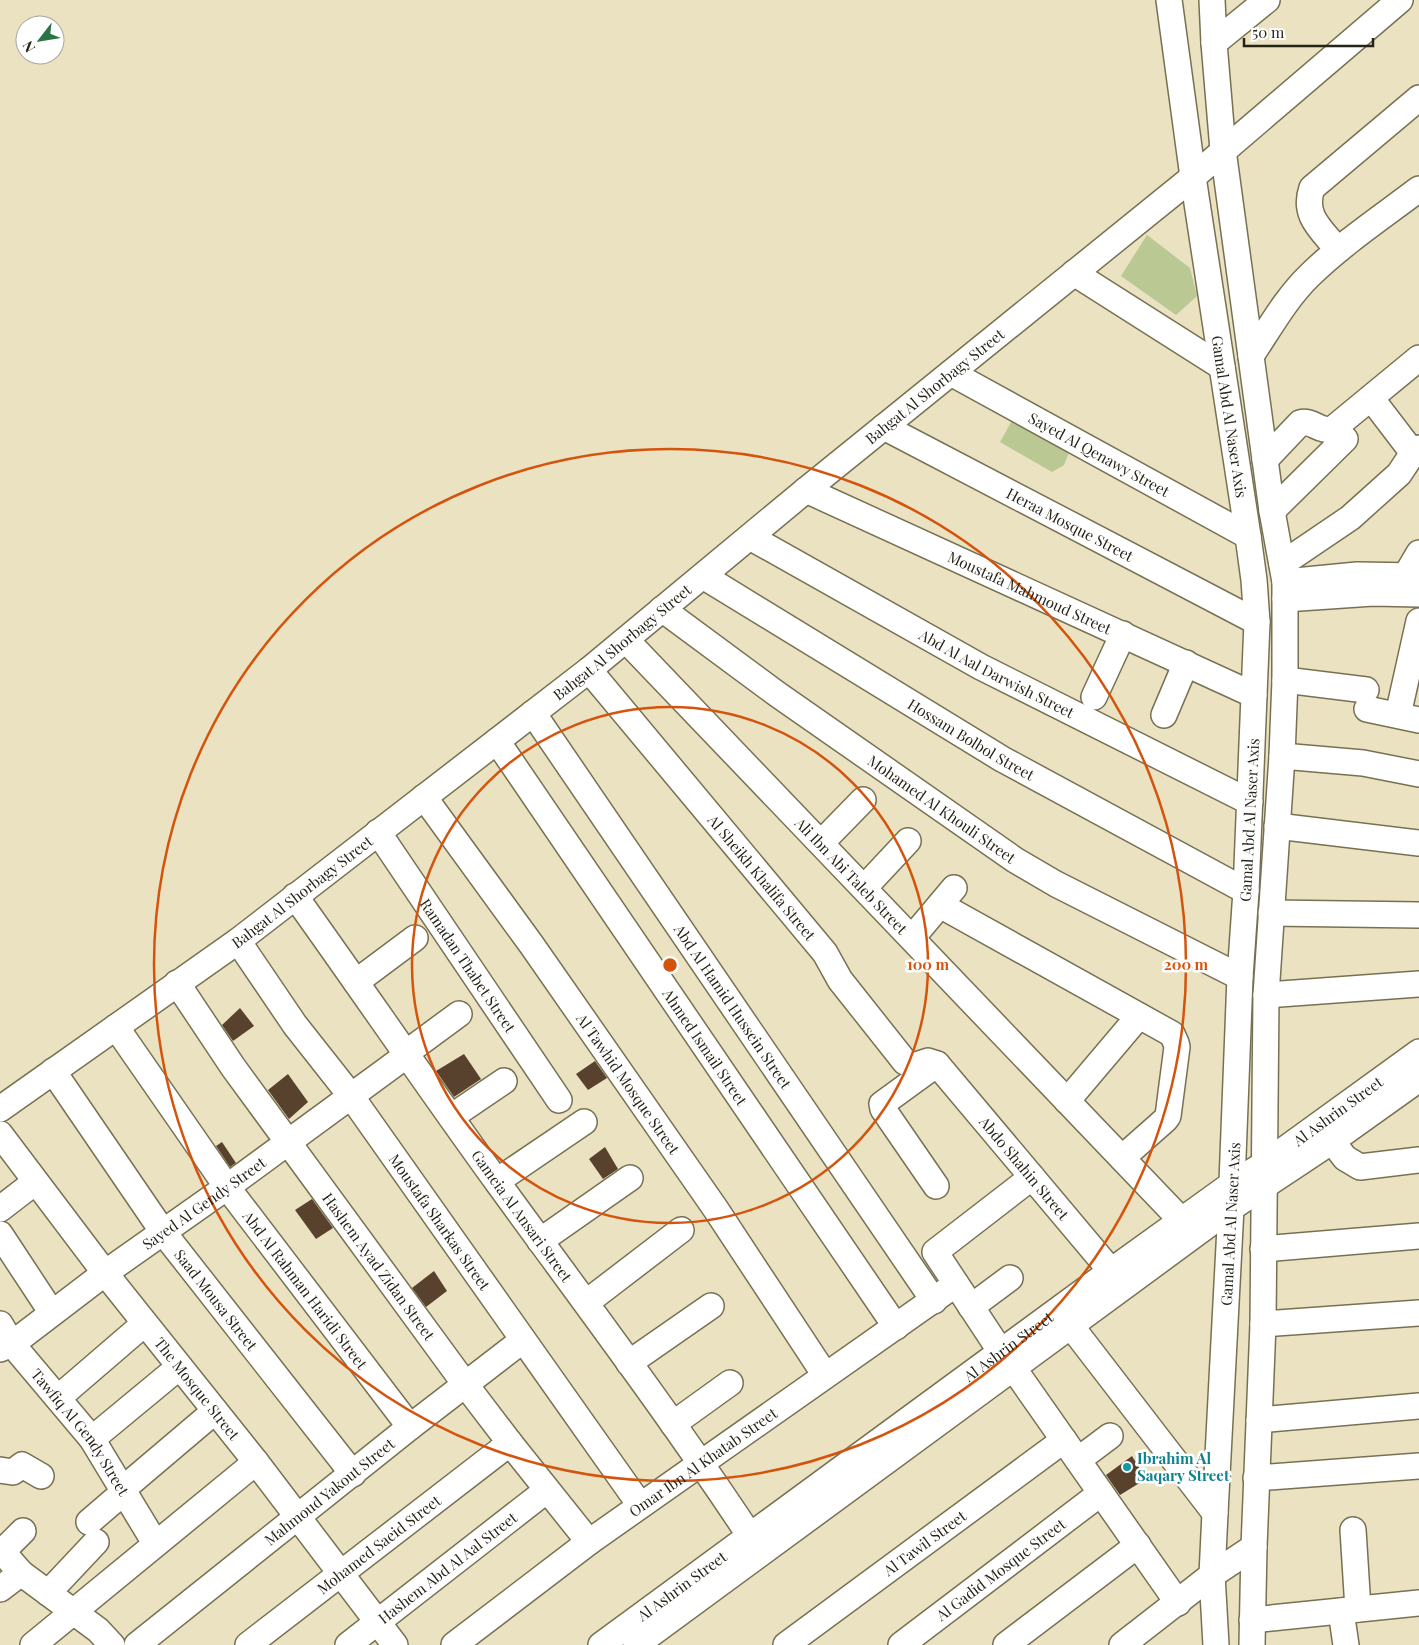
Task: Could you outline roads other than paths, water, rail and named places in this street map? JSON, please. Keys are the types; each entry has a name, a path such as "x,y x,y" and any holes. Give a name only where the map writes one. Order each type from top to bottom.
{"street":[{"name":"Gamal Abd Al Naser Axis","path":"1169,0 1193,177 1248,536 1257,622 1246,891 1240,976 1232,1196 1212,1575 1216,1645"},
{"name":"Gamal Abd Al Naser Axis","path":"1212,0 1223,150 1272,511 1284,582 1285,680 1282,756 1266,995 1263,1324 1256,1478 1252,1645"},
{"path":"1214,43 1267,0"},
{"name":"Bahgat Al Shorbagy Street","path":"0,1109 238,941 589,670 806,490 1193,177 1400,0"},
{"path":"1338,250 1310,215 1308,207 1312,188 1419,98"},
{"path":"1251,356 1296,290 1309,275 1338,250 1419,189"},
{"path":"1074,273 1222,367"},
{"path":"1265,460 1300,423 1308,422 1322,430 1330,430 1419,358"},
{"name":"Sayed Al Qenawy Street","path":"951,373 1248,536"},
{"path":"1284,582 1399,474 1416,451 1371,398"},
{"name":"Heraa Mosque Street","path":"884,427 1257,622"},
{"path":"1272,511 1345,439"},
{"name":"Moustafa Mahmoud Street","path":"806,490 1254,695"},
{"name":"Abd Al Aal Darwish Street","path":"750,536 981,667 1250,802"},
{"path":"1284,582 1357,575 1415,581 1419,552"},
{"name":"Hossam Bolbol Street","path":"703,576 1002,759 1246,891"},
{"name":"Mohamed Al Khouli Street","path":"662,609 802,712 1015,860 1056,884 1240,976"},
{"path":"1285,680 1366,700 1409,717 1419,621"},
{"path":"1094,696 1123,634"},
{"name":"Ali Ibn Abi Taleb Street","path":"626,640 1182,1221"},
{"path":"1164,715 1186,663"},
{"name":"Al Sheikh Khalifa Street","path":"589,670 825,953 840,980 905,1062 914,1066 928,1061 937,1064"},
{"name":"Abd Al Hamid Hussein Street","path":"533,713 934,1301"},
{"name":"Ahmed Ismail Street","path":"496,741 896,1327"},
{"path":"1282,756 1363,763 1419,774"},
{"name":"Al Tawhid Mosque Street","path":"424,797 532,944 709,1200 825,1376"},
{"path":"821,843 863,800"},
{"path":"1277,826 1419,843"},
{"name":"Ramadan Thabet Street","path":"378,832 558,1100"},
{"path":"864,888 908,842"},
{"name":"Gameia Al Ansari Street","path":"296,896 450,1116 700,1462 750,1536"},
{"path":"912,938 947,897 1139,1016 1172,1034 1177,1047 1168,1116 1122,1158"},
{"path":"1271,914 1419,915"},
{"path":"356,982 415,938"},
{"name":"Moustafa Sharkas Street","path":"238,941 295,1025 351,1096 640,1505"},
{"name":"Hashem Ayad Zidan Street","path":"178,983 233,1067 465,1384 589,1542"},
{"path":"1266,995 1419,984"},
{"name":"Sayed Al Gendy Street","path":"4,1339 52,1313 351,1096 459,1014"},
{"path":"1067,1101 1139,1016"},
{"name":"Abd Al Rahman Haridi Street","path":"116,1027 227,1187 410,1427"},
{"name":"Al Ashrin Street","path":"1263,1177 1419,1052"},
{"path":"936,1186 883,1109 882,1104 937,1064"},
{"name":"Abdo Shahin Street","path":"937,1064 1111,1271"},
{"name":"Saad Mousa Street","path":"53,1071 163,1232 353,1474"},
{"name":"Al Ashrin Street","path":"636,1645 1007,1361 1111,1271 1182,1221 1332,1141 1419,1079"},
{"path":"450,1116 504,1081"},
{"path":"497,1181 584,1122"},
{"name":"The Mosque Street","path":"0,1134 144,1324 256,1462 395,1645"},
{"path":"1332,1141 1345,1158 1360,1166 1419,1160"},
{"path":"1032,1177 935,1252 1007,1361 1178,1603"},
{"path":"540,1241 630,1178"},
{"path":"0,1209 35,1182"},
{"name":"Al Ashrin Street","path":"601,1645 750,1536 1007,1361 1071,1326 1232,1196"},
{"path":"586,1302 681,1230"},
{"path":"0,1234 52,1313"},
{"path":"1263,1249 1419,1236"},
{"path":"971,1307 1010,1278"},
{"name":"Omar Ibn Al Khatab Street","path":"454,1645 640,1505 956,1284"},
{"path":"629,1363 711,1306"},
{"path":"1263,1324 1419,1313"},
{"path":"58,1398 144,1324"},
{"path":"1071,1326 1215,1513"},
{"name":"Tawfiq Al Gendy Street","path":"4,1339 58,1398 92,1439 156,1543"},
{"name":"Mahmoud Yakout Street","path":"137,1645 410,1427 523,1340"},
{"path":"92,1439 179,1367"},
{"path":"673,1424 730,1383"},
{"path":"1260,1420 1419,1406"},
{"path":"48,1593 124,1490 215,1411"},
{"name":"Al Tawil Street","path":"786,1645 1071,1450 1110,1436"},
{"name":"Mohamed Saeid Street","path":"248,1645 510,1443"},
{"path":"33,1645 256,1462"},
{"path":"0,1470 13,1472 22,1465 41,1476"},
{"path":"1256,1478 1419,1466"},
{"name":"Hashem Abd Al Aal Street","path":"348,1645 547,1490"},
{"name":"Al Gadid Mosque Street","path":"900,1645 1101,1493"},
{"path":"1346,1645 1350,1610 1353,1530"},
{"path":"22,1531 1,1551 21,1573 74,1611 98,1630 112,1645"},
{"path":"1006,1645 1138,1545"},
{"path":"1122,1645 1212,1575 1254,1547"},
{"path":"0,1589 21,1573"},
{"path":"1252,1620 1419,1603"}],"place":[{"name":"Ibrahim Al Saqary Street","path":"1127,1467"}]}
